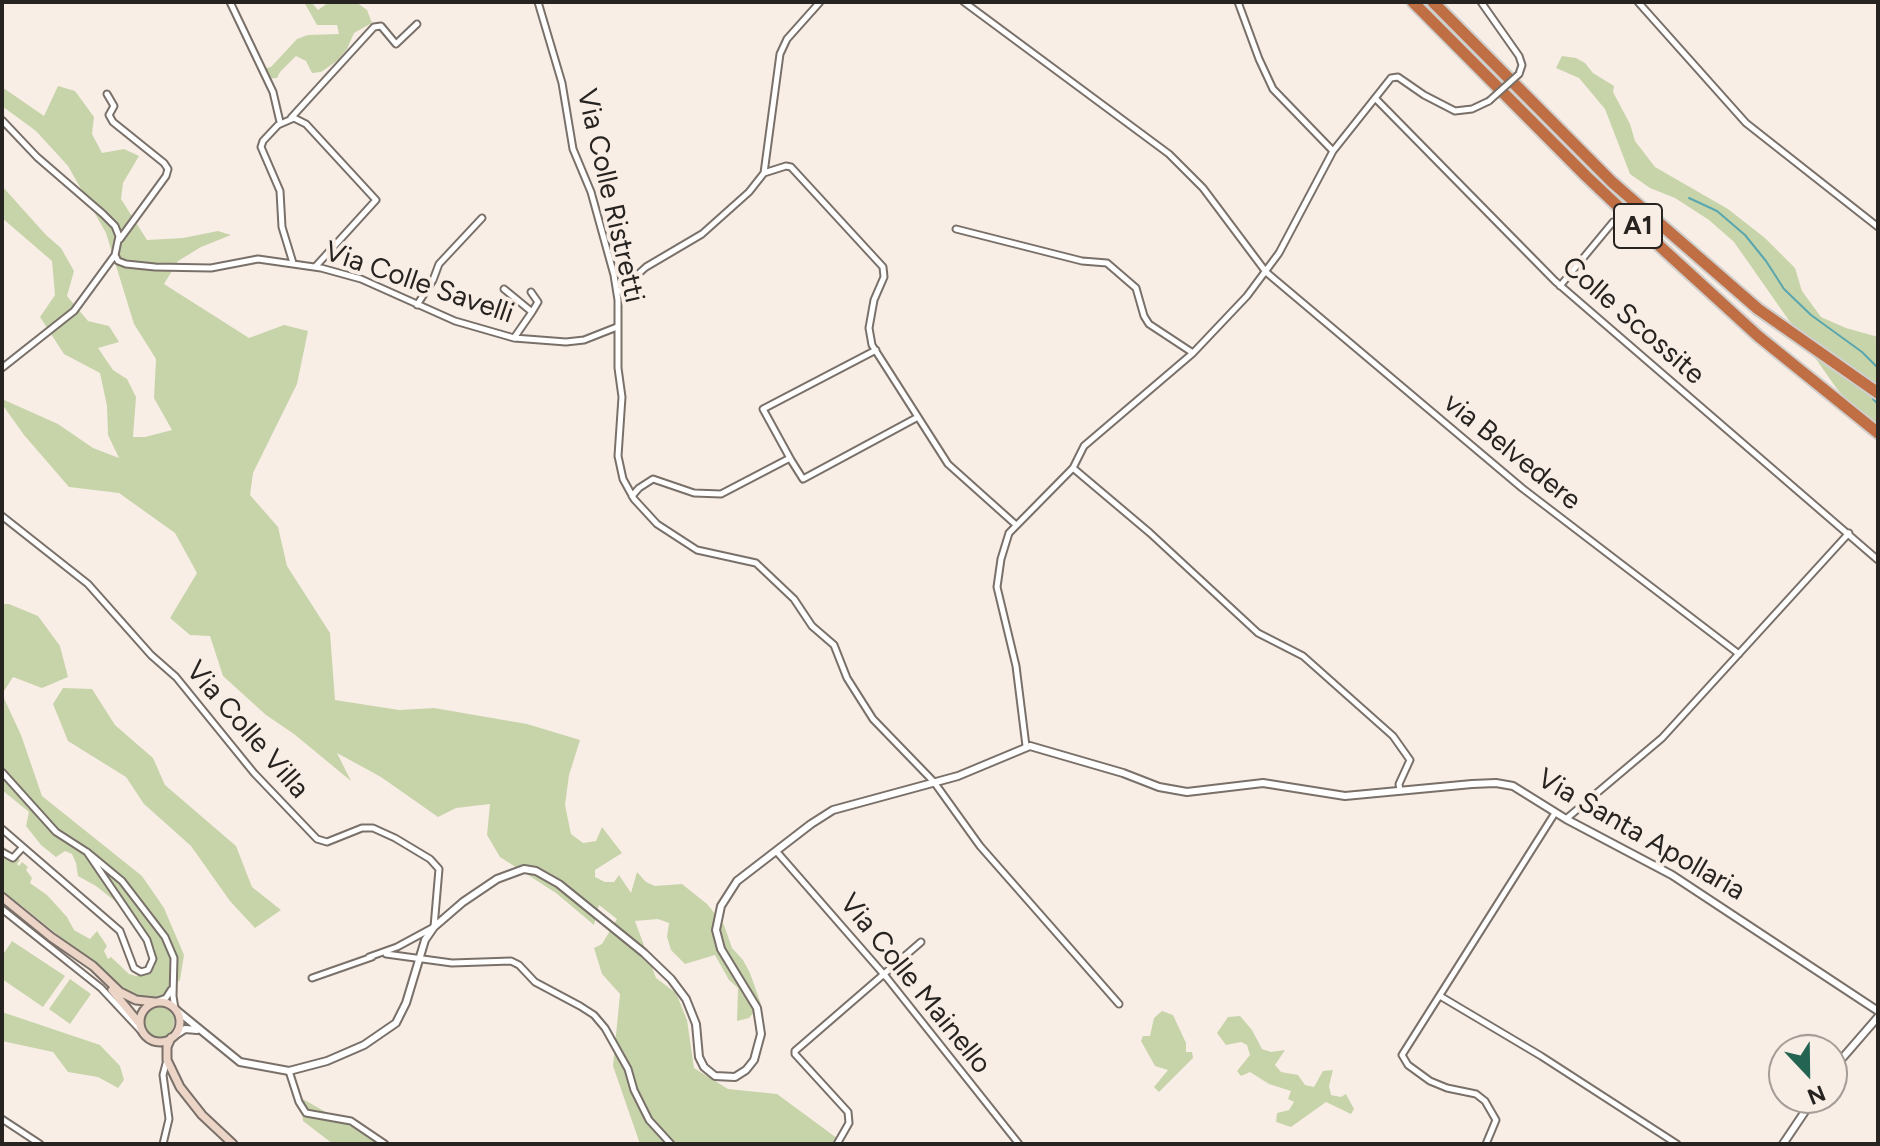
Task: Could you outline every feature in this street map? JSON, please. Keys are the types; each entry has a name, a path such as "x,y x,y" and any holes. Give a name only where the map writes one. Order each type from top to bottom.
{"highway":[{"name":"A1","path":"1413,2 1575,166 1665,251 1758,336 1878,433"},
{"name":"A1","path":"1433,2 1612,182 1758,309 1878,393"}],"main road":[{"path":"2,897 93,966 122,993 139,1000 168,1004 175,1009 179,1026 167,1047 167,1060"},
{"path":"93,966 167,1060 180,1087 202,1115 233,1144"},
{"path":"140,1024 142,1013 155,1002"},
{"path":"147,1036 163,1041 171,1038"}],"street":[{"path":"230,2 273,92 281,119 263,141 261,150 280,191 282,227 293,263"},
{"name":"Via Colle Ristretti","path":"538,2 562,83 573,149 591,192 617,293 622,397 618,456 623,479 632,496 657,524 697,550 756,563 779,583 812,626 834,645 847,678 873,719 934,782 980,846 1119,1004"},
{"path":"617,293 654,262 702,234 749,192 764,173 780,54 787,39 820,2"},
{"name":"via Belvedere","path":"964,2 1179,162 1221,211 1266,272 1522,488 1739,654"},
{"path":"1238,2 1273,89 1333,151"},
{"path":"312,978 397,947 434,927 497,879 518,870 536,871 559,884 612,925 671,979 696,1024 699,1057 704,1067 715,1076 732,1077 743,1073 754,1060 760,1044 761,1026 757,1008 721,949 716,934 716,922 723,901 737,881 833,810 967,772 1026,746 1016,666 997,587 1005,540 1015,524 1073,468 1084,446 1193,353 1266,272 1333,151 1390,78 1396,76 1455,111 1472,109 1489,101 1519,74 1522,65 1519,56 1481,2"},
{"path":"1638,2 1746,123 1878,227"},
{"path":"278,125 291,118 374,27 381,26 396,44 417,24"},
{"path":"2,368 71,313 115,255 119,239 164,179 168,169 113,122 109,114 114,106 107,94"},
{"name":"Colle Scossite","path":"1375,98 1560,286 1878,560"},
{"path":"291,118 306,124 376,201 316,267"},
{"path":"2,120 35,155 117,228 119,239"},
{"path":"764,173 791,167 880,263 884,277 874,300 869,333 876,350 948,464 1015,524"},
{"path":"417,305 433,280 436,268 482,218"},
{"path":"1560,286 1613,222"},
{"path":"956,229 1082,261 1107,263 1136,288 1149,324 1193,353"},
{"name":"Via Colle Savelli","path":"115,255 118,261 127,265 189,269 220,267 253,259 316,267 361,279 473,327 514,338 567,342 584,340 617,327"},
{"path":"504,289 532,312"},
{"path":"514,338 538,302 531,292"},
{"path":"876,350 763,408 803,479 918,417"},
{"path":"632,496 653,479 694,493 721,494 790,458"},
{"path":"1073,468 1148,531 1258,633 1303,656 1393,736 1411,761 1399,784 1400,790"},
{"name":"Via Colle Villa","path":"2,516 88,584 151,655 176,677 254,773 317,839 327,842 362,828 373,828 430,859 439,869 434,927"},
{"path":"1566,819 1662,738 1849,533"},
{"name":"Via Santa Apollaria","path":"1026,746 1049,750 1159,787 1187,792 1263,783 1334,795 1472,784 1503,784 1519,788 1555,813 1692,887 1878,1011"},
{"path":"2,772 56,832 87,852 122,881 167,940 174,958 175,1009 240,1062 289,1071 359,1048 392,1027 405,1008 425,940 434,927"},
{"path":"1486,1144 1496,1118 1486,1101 1476,1094 1430,1081 1411,1068 1403,1058 1404,1052 1502,892 1555,813"},
{"path":"2,829 124,936 133,967 139,972 148,970 153,959 147,940 87,852"},
{"path":"2,852 13,858 23,847"},
{"name":"Via Colle Mainello","path":"777,852 883,974 1019,1144"},
{"path":"2,909 101,988 147,1036"},
{"path":"837,1144 849,1123 848,1112 794,1052 921,942"},
{"path":"369,957 387,953 452,963 514,962 535,982 594,1015 620,1054 649,1120 671,1144"},
{"path":"155,1002 168,997 173,982"},
{"path":"1440,996 1541,1056 1677,1144"},
{"path":"1848,1052 1878,1017"},
{"path":"171,1038 187,1029 202,1032"},
{"path":"163,1144 169,1119 163,1075 167,1060"},
{"path":"289,1071 306,1113 344,1118 385,1144"},
{"path":"1783,1144 1803,1114"},
{"path":"2,1119 40,1144"}],"green space":[{"path":"304,2 311,2 318,10 329,2 356,2 367,10 372,23 354,33 337,61 321,72 312,73 306,61 296,56 277,78 263,79 259,70 271,67 297,39 308,35 339,34 337,25 317,25"},
{"path":"1562,56 1585,63 1593,73 1614,86 1613,92 1630,124 1635,141 1655,167 1728,209 1765,238 1795,268 1802,291 1821,317 1878,337 1878,427 1861,415 1837,389 1734,242 1709,220 1630,174 1605,109 1579,78 1556,68"},
{"path":"58,86 75,91 94,117 92,134 102,153 124,149 139,156 123,183 121,199 147,240 183,238 218,231 231,235 201,247 178,261 164,284 249,338 284,325 308,331 297,384 253,473 250,495 278,527 287,566 330,633 335,700 399,710 434,708 527,724 580,740 569,775 565,805 571,834 583,843 596,841 602,827 622,853 595,870 595,877 614,882 619,875 631,893 637,872 655,886 682,884 707,904 724,925 732,948 750,973 761,1004 749,1018 737,1021 738,988 729,980 715,955 685,964 671,950 667,937 669,923 658,919 635,921 656,978 676,993 687,1020 694,1068 728,1089 777,1094 845,1144 640,1144 613,1066 620,994 602,974 594,948 602,944 617,919 599,905 594,925 556,893 500,857 487,835 490,804 456,808 438,817 381,777 337,753 351,781 266,715 223,676 210,636 190,635 170,618 197,573 175,533 119,493 69,487 24,435 2,404 2,399 58,424 93,448 119,458 108,435 107,406 100,373 64,354 40,317 55,295 52,261 2,218 2,186 61,248 74,271 67,296 88,321 109,326 119,342 98,348 113,370 127,379 136,397 133,437 172,430 154,398 156,359 134,324 106,233 68,166 36,131 2,106 2,87 44,116"},
{"path":"2,604 38,616 60,646 68,677 42,688 13,677 2,694"},
{"path":"63,688 92,689 115,725 153,758 165,785 236,846 252,887 281,910 255,928 230,901 191,846 144,804 126,777 68,741 53,704"},
{"path":"2,694 21,735 42,796 142,876 164,908 184,955 180,980 163,996 148,998 130,993 2,890 2,845 20,860 19,866 22,862 28,867 26,870 32,878 30,883 47,895 74,930 90,939 97,931 107,946 104,951 108,959 111,957 129,974 136,976 148,974 155,966 155,949 140,921 96,886 78,876 72,854 65,851 56,857 41,845 26,826 29,812 2,790"},
{"path":"12,941 65,976 43,1007 2,979 2,956"},
{"path":"70,979 91,994 70,1024 49,1009"},
{"path":"158,1006 169,1011 174,1022 169,1033 158,1038 147,1033 142,1022 147,1011"},
{"path":"1162,1011 1173,1015 1186,1043 1186,1052 1192,1052 1193,1058 1159,1092 1154,1087 1168,1070 1155,1066 1141,1041 1143,1036 1150,1036 1154,1018"},
{"path":"2,1012 100,1045 120,1066 124,1080 118,1088 98,1077 68,1072 53,1052 2,1041"},
{"path":"1240,1016 1262,1049 1271,1052 1285,1050 1275,1065 1281,1072 1298,1075 1305,1085 1314,1087 1323,1071 1333,1070 1329,1086 1331,1095 1341,1097 1346,1094 1354,1109 1351,1114 1326,1102 1291,1127 1276,1122 1277,1113 1289,1110 1294,1102 1288,1099 1291,1091 1269,1084 1250,1072 1241,1076 1237,1071 1250,1055 1247,1045 1241,1042 1226,1045 1217,1033 1228,1017"},
{"path":"301,1098 382,1144 333,1144 303,1121"}],"waterway":[{"path":"1689,198 1717,211 1745,235 1784,289 1811,315 1862,352 1878,368"},
{"path":"1873,399 1878,404"}]}
